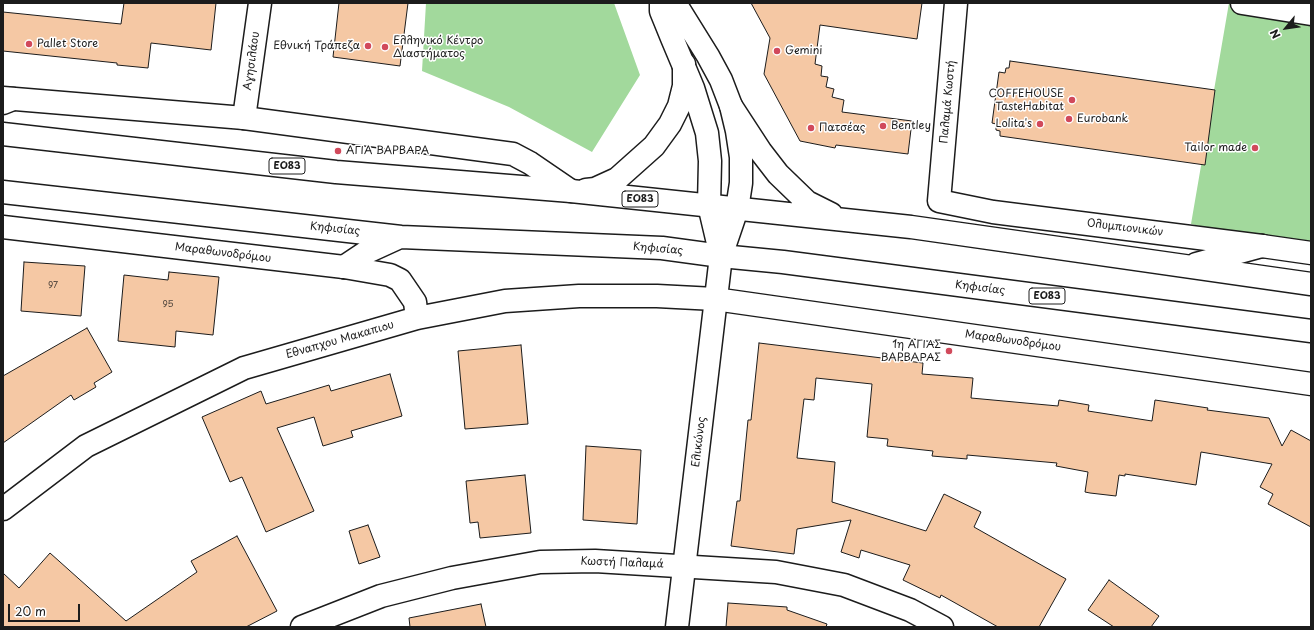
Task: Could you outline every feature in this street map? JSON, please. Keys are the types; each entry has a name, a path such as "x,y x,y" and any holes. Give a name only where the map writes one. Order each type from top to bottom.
{"street":[{"name":"Αγησιλάου","path":"244,118 260,3"},
{"path":"660,3 661,11 684,64 707,133 710,161 710,206 721,256"},
{"path":"675,3 708,56 731,106 761,152 807,202 826,212 847,220"},
{"name":"Παλαμά Κωστή","path":"939,201 956,3"},
{"path":"1242,3 1311,14"},
{"path":"6,100 244,118 513,154 530,162 572,191 595,189 617,179 654,146 670,124 679,106 684,86 684,64"},
{"path":"721,256 737,209 741,183 741,157 738,131 731,106"},
{"name":"ΕΟ83","path":"3,134 336,172 572,191 847,220 947,232 1311,284"},
{"name":"Κηφισίας","path":"3,192 401,237 662,248 791,263 1311,331"},
{"name":"Ολυμπιονικών","path":"939,201 993,212 1311,253"},
{"name":"Μαραθωνοδρόμου","path":"3,227 344,268 390,275 400,280 415,302 417,318"},
{"path":"344,268 365,253 401,237"},
{"path":"1187,267 1262,246"},
{"name":"Ελικώνος","path":"677,627 683,566 721,256"},
{"name":"Εθναπχου Μακαπιου","path":"3,509 86,446 244,368 417,318 505,300 579,296 657,296 715,299"},
{"name":"Μαραθωνοδρόμου","path":"715,299 1311,384"},
{"name":"Κωστή Παλαμά","path":"302,627 381,596 452,578 540,562 595,561 776,572 844,585 910,610 942,627"}],"green space":[{"path":"426,3 614,3 640,75 592,152 509,107 422,71"},
{"path":"1229,3 1242,3 1311,14 1311,251 1191,224"}],"building":[{"path":"124,3 216,3 211,50 151,43 148,68 117,65 117,63 3,51 3,12 121,24"},
{"path":"339,3 408,3 400,66 333,57"},
{"path":"751,3 922,3 917,39 820,25 815,64 822,66 821,76 828,77 826,87 834,89 832,97 844,100 842,112 912,121 908,154 836,145 835,148 800,141 764,74 770,38"},
{"path":"1010,61 1215,90 1205,165 1000,136 1000,131 996,130 996,124 992,123 999,72 1005,73 1006,68 1009,68"},
{"path":"24,262 85,266 81,316 21,311"},
{"path":"169,272 219,277 213,335 176,331 175,347 118,341 124,275 168,280"},
{"path":"87,328 112,372 94,383 96,387 74,400 71,395 3,443 3,376"},
{"path":"759,343 923,363 922,374 973,378 971,398 1058,406 1059,400 1089,405 1088,411 1152,421 1155,400 1208,408 1207,410 1269,418 1282,446 1291,430 1311,441 1311,527 1268,504 1273,494 1260,487 1272,464 1201,452 1196,485 1125,474 1125,476 1119,475 1116,496 1090,493 1085,492 1088,472 1056,466 1057,463 967,455 967,459 932,456 933,451 887,446 888,439 867,437 872,384 816,378 814,400 804,399 797,458 835,462 832,502 926,531 944,494 981,512 974,527 1066,579 1039,627 998,627 941,595 940,598 903,580 910,565 861,550 859,558 841,552 851,520 797,529 794,554 731,546 737,501 740,501 748,420 751,420"},
{"path":"521,345 528,424 465,429 458,351"},
{"path":"390,374 402,416 351,431 353,437 323,446 314,417 277,428 314,511 266,532 242,477 230,482 202,417 261,391 266,404 329,385 331,391"},
{"path":"586,446 641,450 637,524 583,520"},
{"path":"525,475 531,533 480,538 478,522 470,523 466,481"},
{"path":"368,525 380,557 359,564 349,531"},
{"path":"237,536 277,611 246,627 3,627 3,573 19,588 50,553 126,621 197,572 191,561"},
{"path":"1109,580 1159,616 1151,627 1114,627 1088,610"},
{"path":"728,603 787,607 787,610 827,624 826,627 726,627"},
{"path":"481,604 486,627 410,627 409,618"}],"place":[{"name":"Pallet Store","path":"29,44"},
{"name":"Εθνική Τράπεζα","path":"368,46"},
{"name":"Ελληνικό Κέντρο Διαστήματος","path":"385,47"},
{"name":"Gemini","path":"777,51"},
{"name":"COFFEHOUSE TasteHabitat","path":"1072,100"},
{"name":"Eurobank","path":"1069,119"},
{"name":"Lolita's","path":"1040,124"},
{"name":"Bentley","path":"883,126"},
{"name":"Πατσέας","path":"811,128"},
{"name":"Tailor made","path":"1255,148"},
{"name":"ΑΓΙΑ ΒΑΡΒΑΡΑ","path":"338,151"},
{"name":"1η ΑΓΙΑΣ ΒΑΡΒΑΡΑΣ","path":"949,351"}]}
